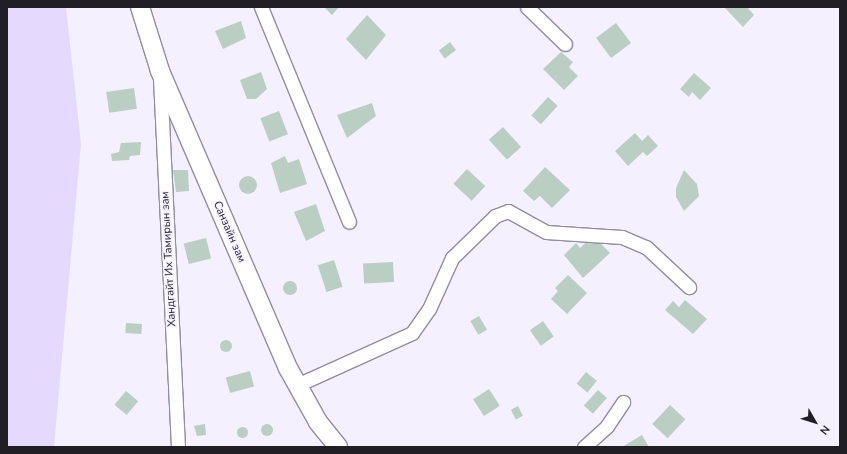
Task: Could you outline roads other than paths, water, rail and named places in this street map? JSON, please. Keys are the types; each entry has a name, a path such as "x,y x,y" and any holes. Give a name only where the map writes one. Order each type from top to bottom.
{"main road":[{"name":"Санзайн зам","path":"140,7 160,71 297,385 318,422 338,447"}],"street":[{"path":"261,7 349,222"},
{"path":"527,7 565,44"},
{"name":"Хандгайт Их Тамирын зам","path":"160,71 178,447"},
{"path":"297,385 412,333 429,309 452,258 495,216 508,211 546,232 622,237 646,247 689,287"},
{"path":"584,447 607,426 623,402"}]}
